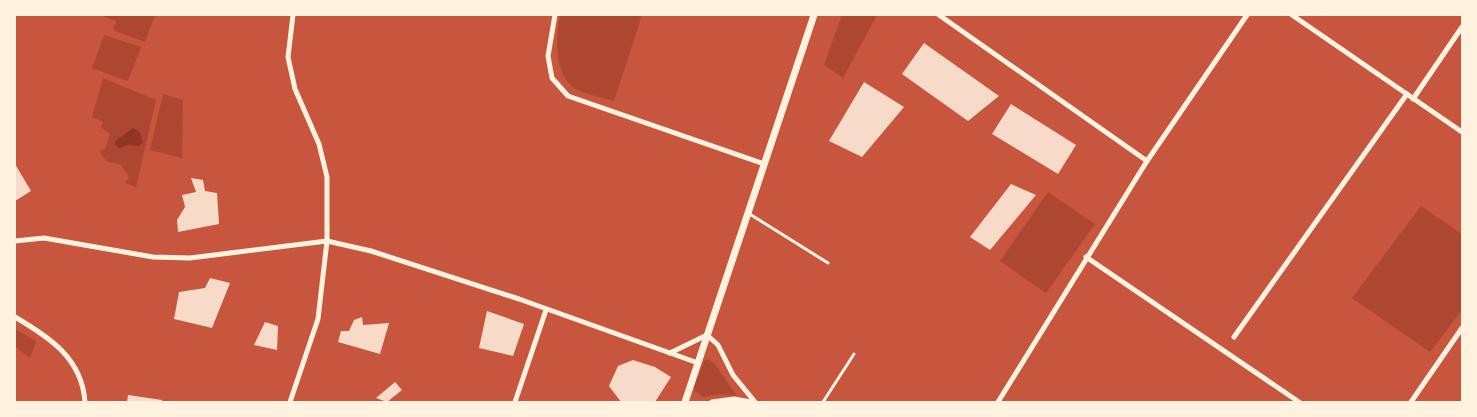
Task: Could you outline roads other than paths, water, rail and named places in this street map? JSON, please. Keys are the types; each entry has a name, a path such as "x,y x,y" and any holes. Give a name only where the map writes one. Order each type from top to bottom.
{"street":[{"path":"290,402 318,319 327,241 326,177 319,144 295,89 288,57 293,15"},
{"path":"555,15 548,56 552,78 568,96 764,164"},
{"path":"685,402 814,15"},
{"path":"939,15 1147,161"},
{"path":"998,402 1147,161 1247,15"},
{"path":"1292,15 1462,132"},
{"path":"1413,99 1462,27"},
{"path":"1234,337 1407,94"},
{"path":"15,241 44,238 153,257 190,258 327,241 372,251 698,363"},
{"path":"1086,257 1299,402"},
{"path":"515,402 546,310"},
{"path":"15,317 48,336 64,350 77,372 85,402"},
{"path":"1411,402 1462,328"},
{"path":"669,353 690,345 708,335"},
{"path":"708,335 718,345 734,375 755,402"},
{"path":"712,402 734,399 751,402"}],"lane":[{"path":"748,213 828,263"},
{"path":"823,402 854,354"}]}
